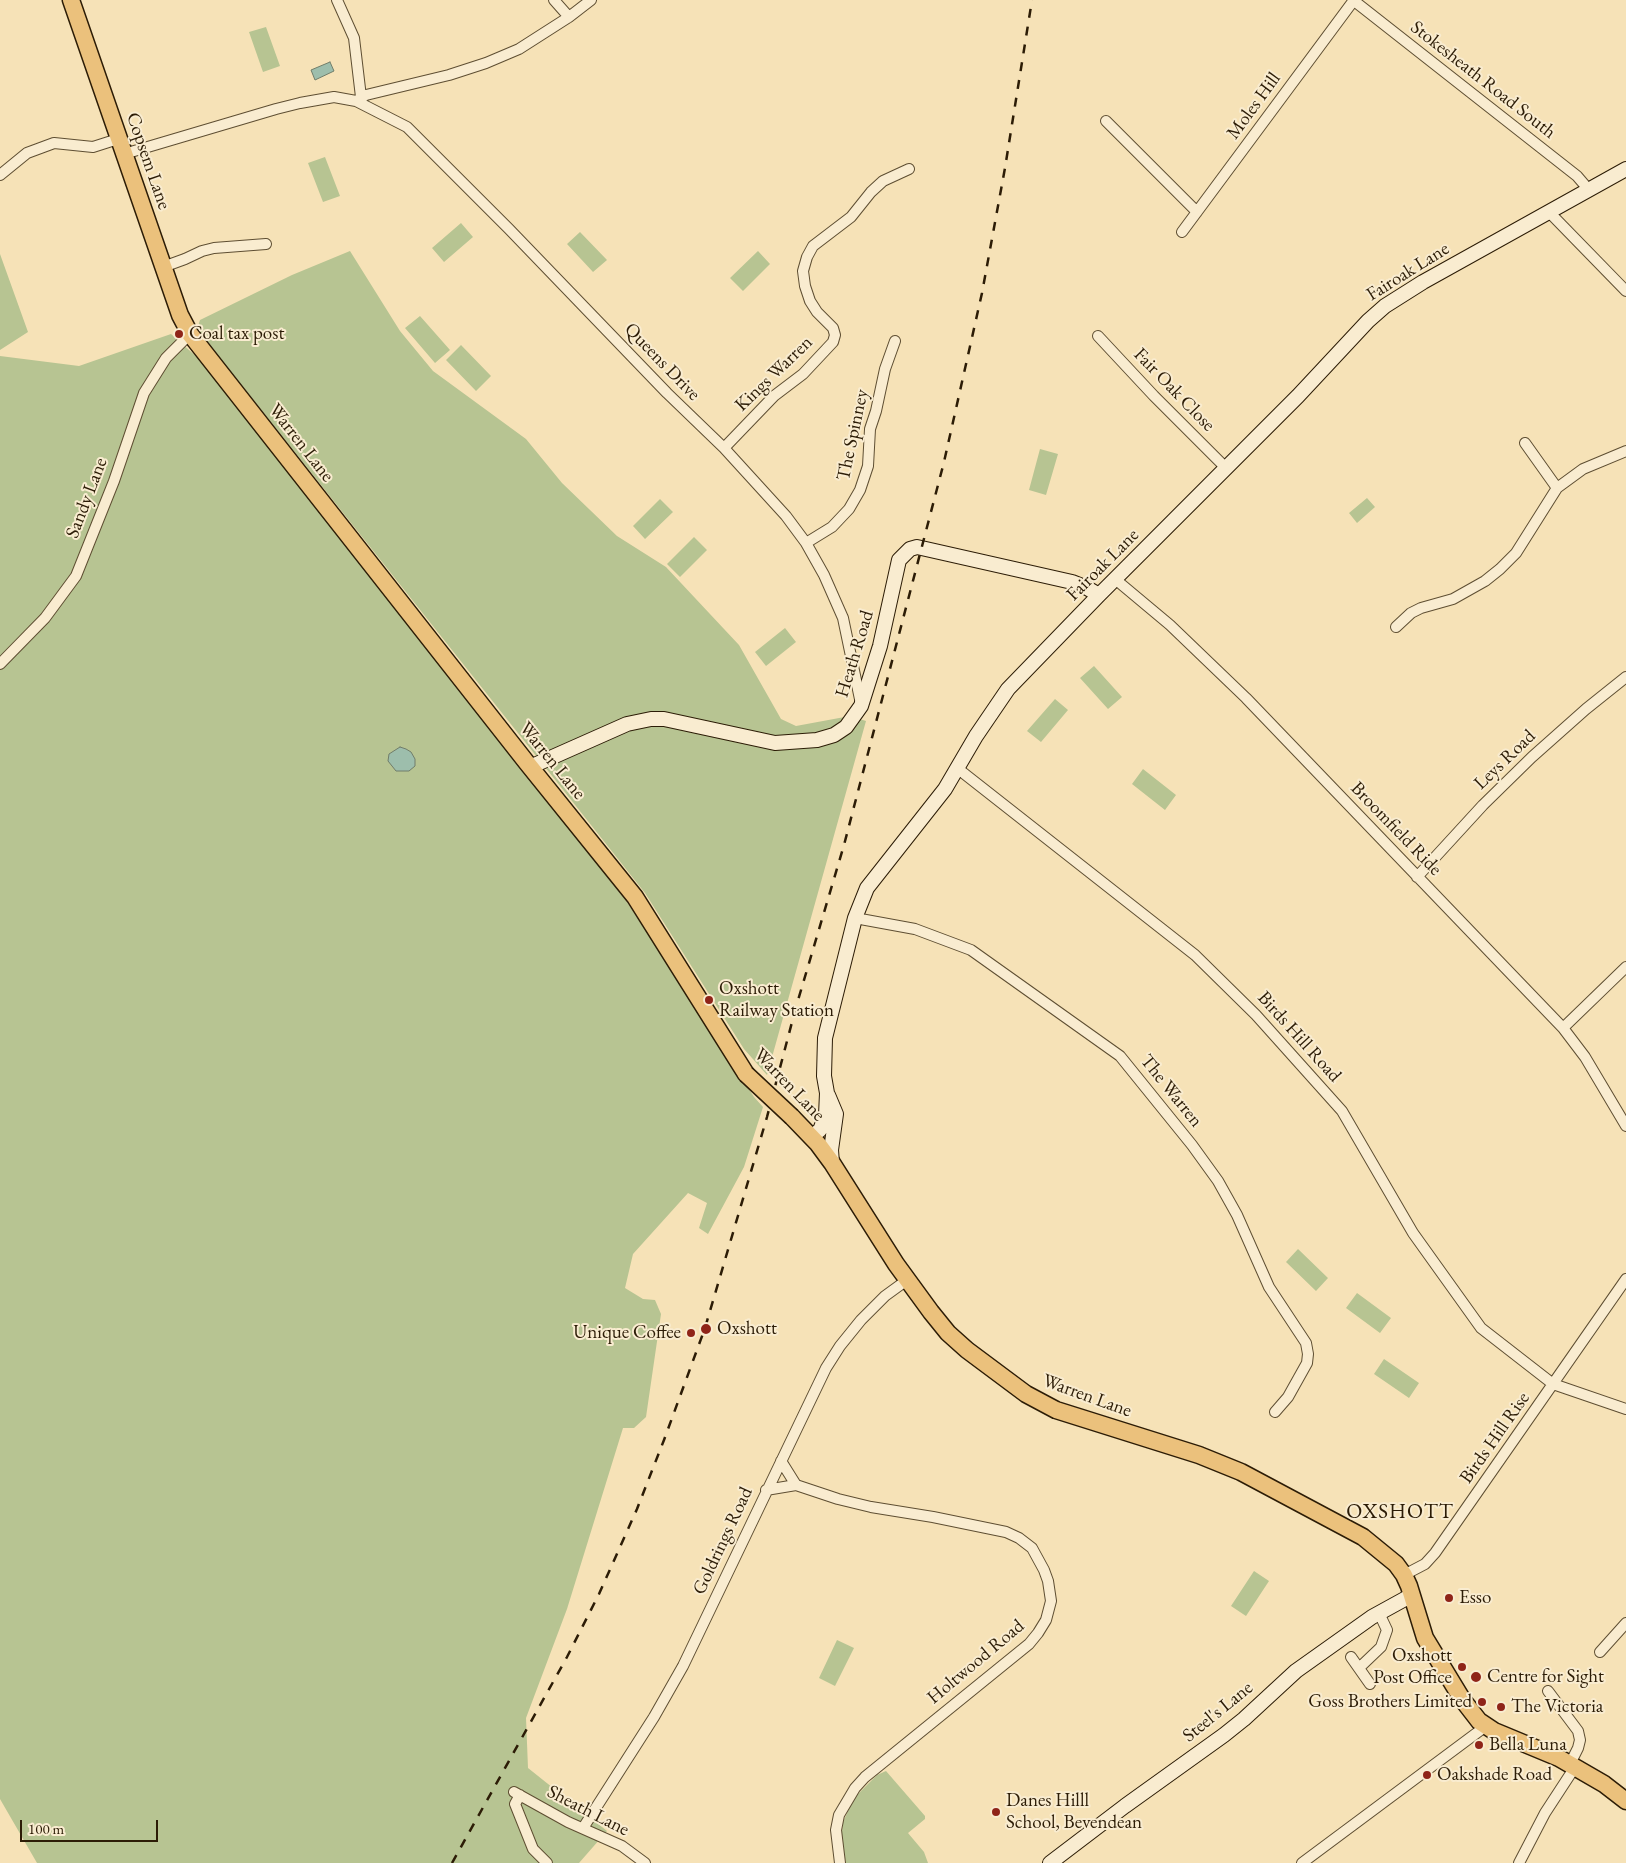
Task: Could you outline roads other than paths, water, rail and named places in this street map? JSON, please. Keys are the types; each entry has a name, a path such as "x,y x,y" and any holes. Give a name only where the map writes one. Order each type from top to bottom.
{"main road":[{"name":"Copsem Lane","path":"71,0 180,315 190,334"},
{"name":"Fairoak Lane","path":"811,1137 824,1124 827,1092 824,1076 825,1038 855,918 867,888 945,789 992,710 1008,689 1298,396 1368,321 1385,306 1423,282 1626,168"},
{"name":"Warren Lane","path":"190,334 530,767 635,897 746,1074 792,1117 832,1163 907,1280 948,1333 967,1350 1026,1394 1056,1410 1199,1456 1241,1472 1363,1537 1396,1564 1404,1574"},
{"name":"Heath Road","path":"530,767 638,720 664,720 775,743 816,740 834,735 846,727 862,706 880,646 900,560 910,549 918,547 938,551 1072,582 1099,595"},
{"path":"827,1092 836,1114 831,1150 832,1163"},
{"path":"1404,1574 1420,1626 1432,1651 1474,1715 1494,1731 1549,1753 1572,1765 1626,1800"},
{"name":"Steel's Lane","path":"1050,1863 1224,1735 1244,1719 1296,1670 1379,1613 1412,1595"}],"street":[{"path":"337,0 354,38 358,99"},
{"path":"554,0 569,18"},
{"path":"0,174 28,153 54,143 93,147 121,146 300,102 334,97 358,99 413,85 486,63 519,50 569,18 591,0"},
{"name":"Stokesheath Road South","path":"1354,0 1577,176 1589,190"},
{"name":"Moles Hill","path":"1182,232 1354,0"},
{"name":"Queens Drive","path":"358,99 407,127 419,137 667,393 724,448 786,516 806,543 824,575 843,618 862,706"},
{"path":"1106,121 1197,212"},
{"name":"Kings Warren","path":"724,448 774,396 803,374 833,342 835,335 833,328 817,312 810,301 805,286 803,272 807,257 813,246 843,225 883,181 909,169"},
{"path":"1549,212 1626,292"},
{"path":"163,267 214,248 266,244"},
{"name":"Sandy Lane","path":"0,664 45,618 76,576 114,481 144,393 166,358 190,334"},
{"name":"Fair Oak Close","path":"1098,336 1154,396 1226,468"},
{"name":"The Spinney","path":"806,543 832,528 849,509 860,490 868,466 870,429 885,369 895,341"},
{"path":"1525,443 1557,488"},
{"path":"1396,627 1410,613 1452,599 1485,581 1516,552 1557,488 1583,469 1626,451"},
{"name":"Broomfield Ride","path":"1115,579 1170,625 1239,691 1562,1028 1585,1057 1626,1126"},
{"name":"Leys Road","path":"1417,877 1483,805 1532,757 1626,676"},
{"name":"Birds Hill Road","path":"957,768 1196,955 1256,1015 1342,1111 1413,1233 1481,1328 1553,1384 1626,1409"},
{"name":"The Warren","path":"855,918 915,929 971,950 1120,1056 1192,1145 1218,1181 1237,1215 1269,1287 1306,1343 1307,1364 1288,1397 1275,1412"},
{"path":"1562,1028 1626,968"},
{"path":"1553,1384 1626,1279"},
{"name":"Goldrings Road","path":"583,1828 654,1717 683,1666 826,1368 840,1346 861,1320 885,1296 907,1280"},
{"name":"Birds Hill Rise","path":"1404,1574 1431,1559 1553,1384"},
{"path":"781,1461 796,1486"},
{"name":"Holtwood Road","path":"766,1490 796,1486 855,1503 990,1528 1019,1538 1032,1548 1048,1581 1051,1601 1046,1620 1038,1634 1029,1644 865,1777 855,1788 839,1815 836,1830 840,1863"},
{"path":"1358,1668 1382,1647 1387,1630 1379,1613"},
{"path":"1600,1652 1626,1623"},
{"path":"1350,1657 1370,1684"},
{"path":"1519,1863 1572,1765 1580,1740 1578,1731 1548,1691"},
{"path":"1302,1863 1486,1726"},
{"name":"Sheath Lane","path":"547,1863 533,1849 516,1809 517,1794 622,1846 645,1863"}],"railway":[{"path":"452,1863 567,1657 599,1594 637,1509 705,1328 844,845 944,462 982,293 1005,168 1032,0"}],"place":[{"name":"Coal tax post","path":"179,334"},
{"name":"Oxshott Railway Station","path":"709,1000"},
{"name":"Oxshott","path":"706,1329"},
{"name":"Unique Coffee","path":"691,1333"},
{"name":"Esso","path":"1449,1598"},
{"name":"Oxshott Post Office","path":"1462,1667"},
{"name":"Centre for Sight","path":"1476,1677"},
{"name":"Goss Brothers Limited","path":"1482,1702"},
{"name":"The Victoria","path":"1501,1707"},
{"name":"Bella Luna","path":"1479,1745"},
{"name":"Oakshade Road","path":"1427,1775"},
{"name":"Danes Hilll School, Bevendean","path":"996,1812"}],"district":[{"name":"OXSHOTT","path":"1400,1512"}]}
